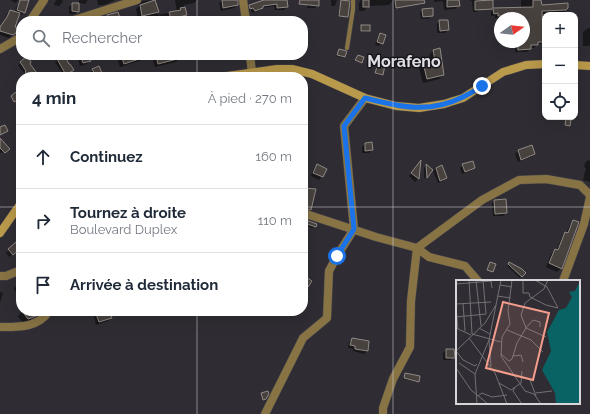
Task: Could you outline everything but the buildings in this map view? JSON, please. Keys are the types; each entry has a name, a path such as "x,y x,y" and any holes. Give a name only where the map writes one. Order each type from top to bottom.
{"street":[{"path":"33,16 44,0"},
{"path":"87,16 137,0"},
{"path":"243,0 245,16"},
{"path":"0,49 16,40"},
{"path":"251,60 252,72"},
{"path":"308,73 365,98 396,106 419,108 444,104 463,98 504,72 526,65 542,64"},
{"path":"578,65 590,66"},
{"path":"258,72 277,69 292,69 304,72"},
{"path":"265,414 303,338 328,318 330,271 337,256 354,229 344,126 365,98"},
{"path":"383,414 393,379 410,347 412,301 417,248 482,200 519,180 546,179 580,185 590,196 584,224 563,280"},
{"path":"0,233 16,210"},
{"path":"308,215 417,248 428,257 465,266 477,280"},
{"path":"0,276 6,276 16,272"},
{"path":"0,327 25,327 46,316"}],"lane":[{"path":"347,48 353,0"}],"district":[{"name":"Morafeno","path":"404,61"}],"route":[{"path":"337,256 354,229 344,126 365,98 396,106 419,108 444,104 463,98 482,86"}]}
